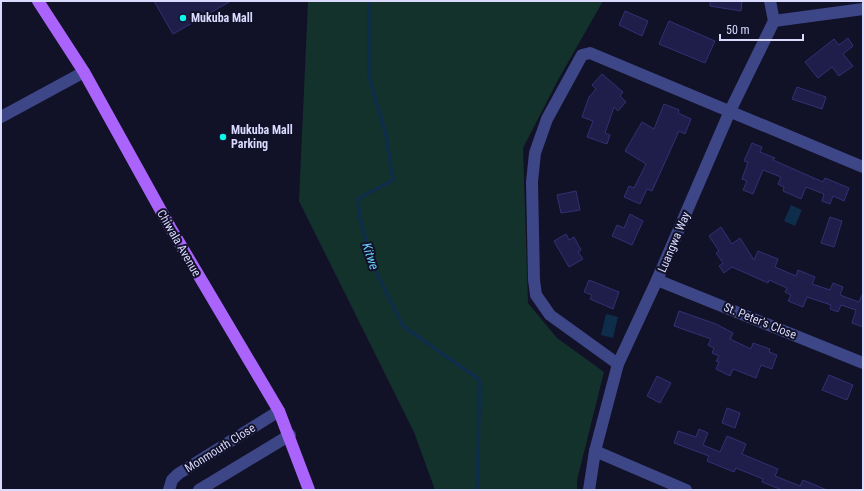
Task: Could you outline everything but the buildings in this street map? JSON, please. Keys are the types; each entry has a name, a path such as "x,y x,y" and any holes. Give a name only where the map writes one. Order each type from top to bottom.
{"main road":[{"name":"Chiwala Avenue","path":"38,1 84,72 170,227 279,411 290,435 309,490"}],"street":[{"path":"770,1 774,21 863,9"},
{"name":"Luangwa Way","path":"589,490 595,450 618,364 657,280 730,111 774,21"},
{"path":"618,364 550,315 542,306 536,295 532,182 535,153 547,119 579,58 586,53 863,167"},
{"path":"1,117 84,72"},
{"name":"St. Peter's Close","path":"657,280 863,363"},
{"name":"Monmouth Close","path":"169,490 172,480 178,474 279,411"},
{"path":"199,490 290,435"},
{"path":"595,450 686,490"}],"green space":[{"path":"308,1 603,1 558,80 523,148 528,303 557,338 604,372 577,480 577,490 435,490 414,432 299,201"}],"water":[{"path":"791,205 802,210 795,226 784,221"},
{"path":"606,314 618,317 613,338 601,335"}],"waterway":[{"name":"Kitwe","path":"369,1 369,77 386,135 393,180 358,199 360,218 372,264 403,326 480,380 477,490"}],"place":[{"name":"Mukuba Mall","path":"183,18"},
{"name":"Mukuba Mall Parking","path":"223,137"}]}
